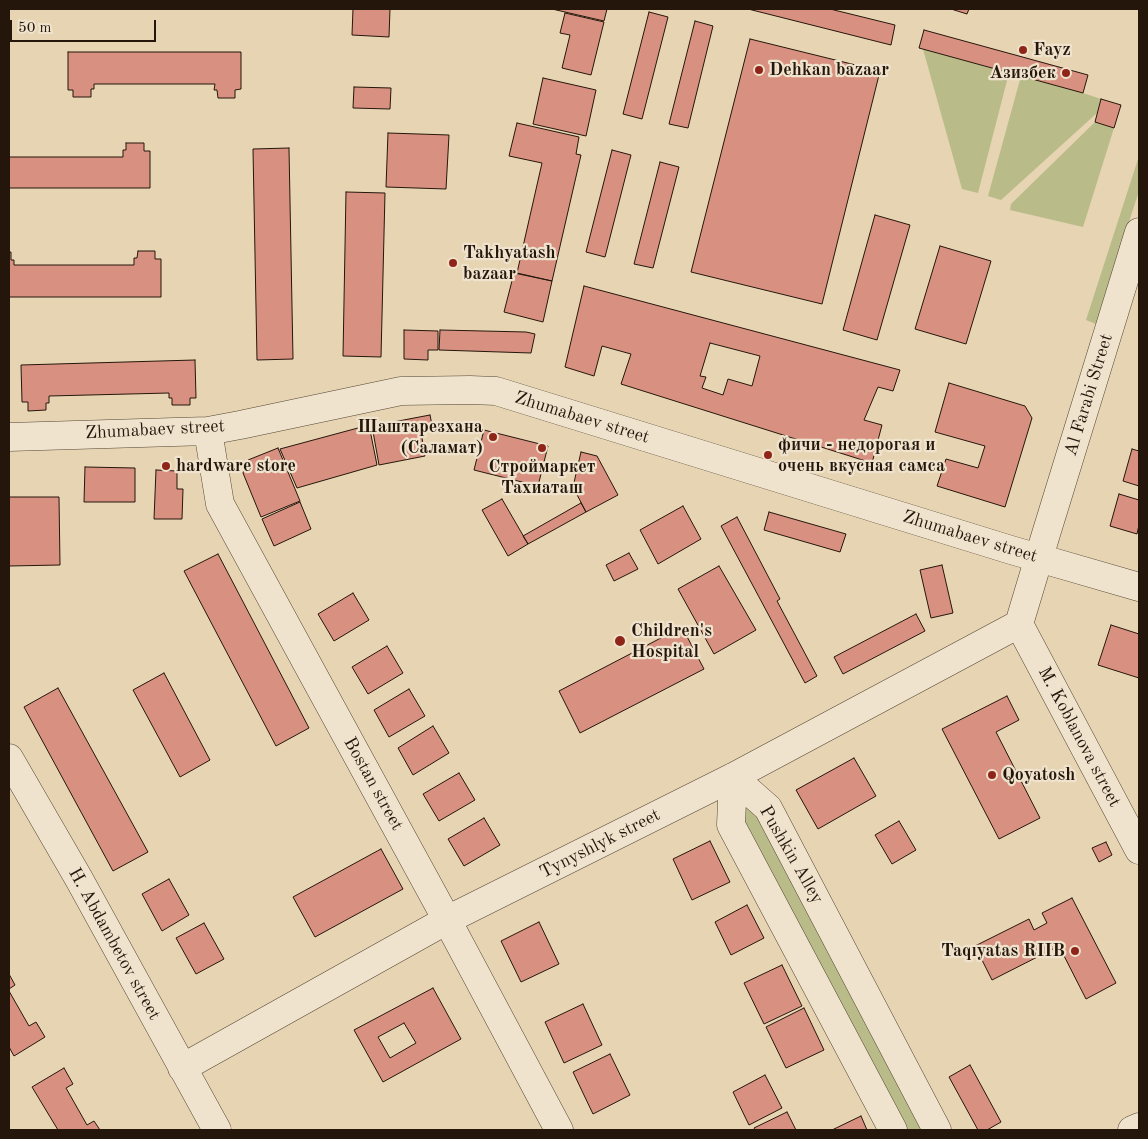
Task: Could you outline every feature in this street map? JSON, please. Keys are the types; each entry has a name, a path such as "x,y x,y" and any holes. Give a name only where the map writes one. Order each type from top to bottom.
{"street":[{"name":"Al Farabi Street","path":"1019,624 1139,232"},
{"name":"Zhumabaev street","path":"9,437 208,431 401,391 496,391 1002,547 1139,587"},
{"name":"Bostan street","path":"208,431 220,504 447,920 559,1130"},
{"name":"Tynyshlyk street","path":"182,1068 447,920 733,777 1019,624"},
{"name":"M. Koblanova street","path":"1019,624 1139,850"},
{"name":"H. Abdambetov street","path":"9,758 79,878 217,1130"},
{"name":"Pushkin Alley","path":"733,777 731,825 893,1130"},
{"name":"Pushkin Alley","path":"733,777 768,808 937,1130"},
{"path":"1132,1130 1139,1126"}],"green space":[{"path":"923,49 1009,73 978,193 962,189"},
{"path":"1021,76 1101,99 1097,113 1001,200 988,196"},
{"path":"1095,122 1114,128 1083,227 1010,210 1011,204"},
{"path":"1139,156 1139,191 1096,324 1086,320"},
{"path":"745,807 756,809 927,1130 905,1130 740,818"}],"building":[{"path":"353,9 390,9 389,37 352,35"},
{"path":"552,9 607,9 604,21"},
{"path":"748,9 830,9 895,25 891,45"},
{"path":"951,9 969,9 967,14"},
{"path":"649,12 668,17 642,119 623,114"},
{"path":"565,13 604,22 591,75 562,68 570,35 560,33"},
{"path":"695,21 713,26 688,128 669,124"},
{"path":"924,30 1088,75 1083,93 919,48"},
{"path":"750,39 880,71 822,304 691,272"},
{"path":"68,52 241,52 241,89 235,90 235,98 218,98 217,90 214,90 215,84 94,84 94,89 91,89 91,97 73,97 73,90 68,90"},
{"path":"543,78 596,90 586,136 533,124"},
{"path":"354,87 391,88 390,109 353,108"},
{"path":"1101,99 1121,105 1114,128 1095,122"},
{"path":"517,123 579,137 576,154 581,155 552,281 517,273 542,163 509,156"},
{"path":"388,133 449,135 446,189 386,187"},
{"path":"126,143 144,143 144,151 150,151 150,188 9,188 9,157 123,157"},
{"path":"289,148 293,359 257,360 253,149"},
{"path":"612,150 631,155 605,257 586,252"},
{"path":"660,162 679,167 653,268 634,264"},
{"path":"346,192 385,193 381,357 343,356"},
{"path":"875,215 910,225 877,340 843,330"},
{"path":"940,246 991,261 966,344 915,329"},
{"path":"138,251 155,251 155,259 161,259 161,297 9,297 9,252 11,252 11,260 14,260 14,265 134,265 134,258 137,258"},
{"path":"514,273 552,281 543,322 504,312"},
{"path":"584,286 900,370 893,391 878,387 864,420 882,425 872,463 621,384 631,354 602,346 594,376 565,367","holes":["710,343 760,356 752,386 728,379 723,395 702,388 706,377 700,376"]},
{"path":"404,330 438,331 438,350 428,350 428,360 404,359"},
{"path":"440,330 526,332 535,334 531,353 439,350"},
{"path":"195,360 196,398 190,398 190,405 172,405 172,398 169,398 169,393 49,396 46,410 28,411 28,402 22,402 21,365"},
{"path":"949,383 1025,406 1032,418 1005,507 937,486 946,459 978,468 985,446 935,432"},
{"path":"430,415 433,430 421,432 425,456 379,465 372,426"},
{"path":"369,425 377,465 297,488 280,449"},
{"path":"484,430 548,446 538,486 474,470"},
{"path":"278,448 300,501 261,517 243,473 248,460"},
{"path":"1132,449 1139,451 1139,486 1123,481"},
{"path":"581,452 597,456 618,495 586,512 573,487"},
{"path":"85,467 135,468 135,502 84,502"},
{"path":"156,470 177,471 177,489 183,489 182,519 154,519"},
{"path":"1119,494 1139,500 1137,534 1110,526"},
{"path":"9,497 59,497 60,565 9,566"},
{"path":"502,499 528,544 508,556 482,510"},
{"path":"300,502 311,529 274,546 262,519"},
{"path":"581,503 586,512 528,544 523,536"},
{"path":"683,506 701,539 658,564 640,530"},
{"path":"769,512 846,534 840,552 764,530"},
{"path":"737,517 780,599 777,601 817,676 805,683 721,526"},
{"path":"629,553 638,569 614,581 606,565"},
{"path":"218,554 309,728 276,746 184,571"},
{"path":"942,565 953,613 931,618 920,570"},
{"path":"719,566 756,630 714,654 678,589"},
{"path":"353,593 369,620 334,641 318,614"},
{"path":"916,614 925,631 843,674 834,657"},
{"path":"1111,625 1139,634 1139,678 1098,665"},
{"path":"682,627 704,669 580,733 559,691"},
{"path":"387,646 403,673 368,694 352,667"},
{"path":"164,673 210,760 180,777 133,690"},
{"path":"58,688 148,852 113,871 24,707"},
{"path":"409,689 425,716 389,737 374,710"},
{"name":"Qoyatosh","path":"1007,696 1019,720 996,732 1040,818 999,839 942,729"},
{"path":"433,726 449,753 413,775 398,748"},
{"path":"854,758 876,796 818,829 796,790"},
{"path":"459,773 475,800 439,821 423,794"},
{"path":"484,818 500,845 464,866 448,839"},
{"path":"899,821 916,850 892,864 875,835"},
{"path":"710,841 730,882 692,900 673,859"},
{"path":"1106,842 1112,855 1099,862 1092,848"},
{"path":"381,849 403,889 315,937 293,897"},
{"path":"169,879 189,915 162,931 142,894"},
{"path":"1072,898 1116,983 1086,999 1059,946 992,980 975,946 1029,919 1034,930 1047,923 1042,913"},
{"path":"747,905 764,938 731,955 715,922"},
{"path":"539,922 559,964 521,982 501,941"},
{"path":"204,923 224,959 196,974 176,938"},
{"path":"782,965 802,1006 764,1024 744,983"},
{"path":"9,974 15,985 9,989"},
{"path":"433,988 461,1039 383,1082 354,1030","holes":["404,1023 416,1043 390,1058 378,1037"]},
{"path":"9,991 29,1026 36,1022 45,1037 14,1056 9,1047"},
{"path":"583,1004 602,1045 564,1063 545,1022"},
{"path":"804,1008 824,1050 786,1068 766,1027"},
{"path":"610,1054 630,1095 593,1114 573,1072"},
{"path":"970,1065 1001,1122 987,1130 978,1130 949,1077"},
{"path":"64,1068 73,1084 66,1088 87,1125 94,1121 100,1130 58,1130 32,1087"},
{"path":"765,1075 782,1108 749,1125 733,1092"},
{"path":"787,1112 796,1130 755,1130 754,1128"},
{"path":"861,1116 867,1130 832,1130"}],"place":[{"name":"Fayz","path":"1023,50"},
{"name":"Dehkan bazaar","path":"759,70"},
{"name":"Азизбек","path":"1066,73"},
{"name":"Takhyatash bazaar","path":"453,263"},
{"name":"Шаштарезхана (Саламат)","path":"493,437"},
{"name":"Строймаркет Тахиаташ","path":"542,448"},
{"name":"фичи - недорогая и очень вкусная самса","path":"768,455"},
{"name":"hardware store","path":"166,466"},
{"name":"Children's Hospital","path":"620,641"},
{"name":"Qoyatosh","path":"992,775"},
{"name":"Taqıyatas RIIB","path":"1075,951"}]}
